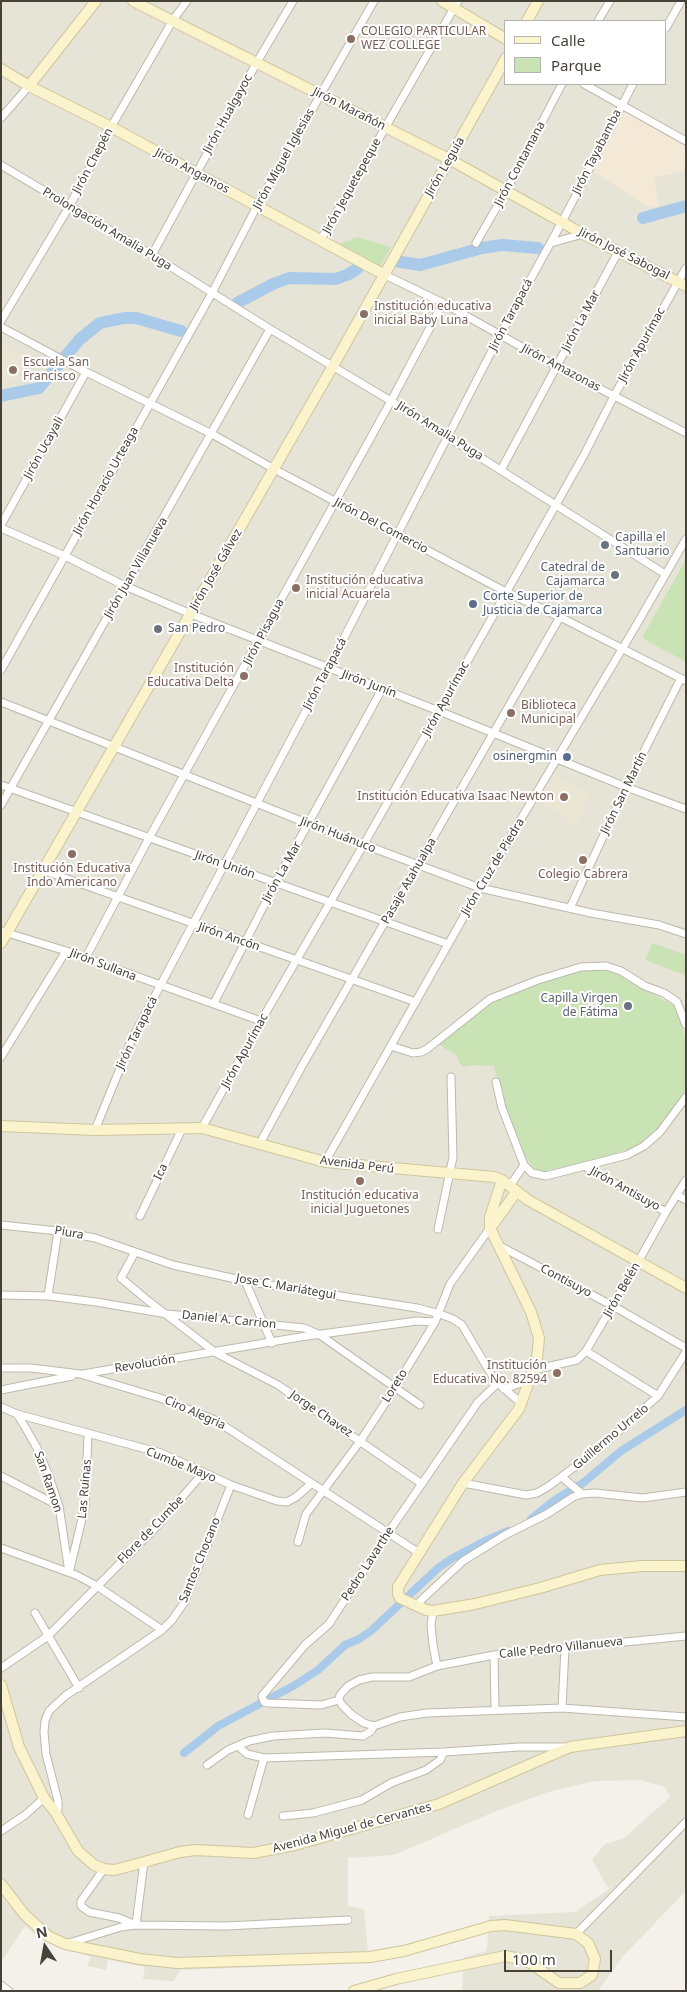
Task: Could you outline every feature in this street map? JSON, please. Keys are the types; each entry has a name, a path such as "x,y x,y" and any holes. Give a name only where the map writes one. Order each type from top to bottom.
{"street":[{"path":"1,118 29,86 96,1"},
{"name":"Jirón Marañón","path":"133,1 449,159 562,222"},
{"name":"Jirón Chepén","path":"1,321 69,207 111,127 173,20 187,1"},
{"name":"Jirón Hualgayoc","path":"152,255 257,62 293,1"},
{"name":"Jirón Miguel Iglesias","path":"212,293 257,206 374,1"},
{"path":"442,1 456,5 504,38"},
{"path":"527,20 538,1"},
{"path":"599,20 610,1"},
{"path":"667,26 681,1"},
{"name":"Jirón Jequetepeque","path":"320,241 456,5"},
{"name":"Jirón Leguía","path":"383,274 504,62"},
{"name":"Jirón Angamos","path":"1,69 29,86 111,127 383,274"},
{"name":"Jirón Contamana","path":"476,243 506,191 561,85"},
{"path":"586,85 686,141"},
{"name":"Jirón Tayabamba","path":"562,222 632,85"},
{"name":"Prolongación Amalia Puga","path":"1,165 212,293"},
{"name":"Jirón José Sabogal","path":"562,222 682,284"},
{"name":"Jirón Tarapacá","path":"95,1130 132,1039 328,668 500,335 562,222"},
{"path":"551,243 583,234"},
{"name":"Jirón La Mar","path":"501,470 618,252"},
{"name":"Jirón Apurímac","path":"202,1128 555,505 614,396 682,284 686,268"},
{"name":"Jirón Amazonas","path":"383,274 443,303 556,366 686,433"},
{"name":"Jirón José Gálvez","path":"3,936 191,614 333,366 383,274"},
{"name":"Jirón Amalia Puga","path":"212,293 391,401 665,574"},
{"name":"Jirón Horacio Urteaga","path":"1,670 149,402 212,293"},
{"name":"Jirón Pisagua","path":"85,959 149,838 260,640 443,303"},
{"name":"Jirón Del Comercio","path":"1,327 78,368 212,434 506,592 560,617 683,680"},
{"name":"Jirón Juan Villanueva","path":"1,806 270,329"},
{"name":"Jirón Ucayali","path":"1,526 86,372"},
{"name":"Jirón Junín","path":"1,526 125,586 191,614 439,711 626,787 686,809"},
{"name":"Jirón Cruz de Piedra","path":"324,1162 480,888 686,539"},
{"name":"Pasaje Atahualpa","path":"259,1145 302,1066 560,617"},
{"name":"Jirón San Martín","path":"570,908 626,787 683,680"},
{"name":"Jirón La Mar","path":"214,1003 276,882 382,689"},
{"name":"Jirón Huánuco","path":"1,702 309,824 480,888 570,908 659,924 686,934"},
{"name":"Jirón Unión","path":"1,785 448,944"},
{"name":"Jirón Ancón","path":"42,870 192,925 416,1002"},
{"name":"Jirón Sullana","path":"3,936 66,951 261,1021"},
{"path":"1,1057 66,951"},
{"path":"391,1046 413,1053 420,1052 427,1049 490,999 538,980 581,967 606,966 621,971 645,986 664,994 677,1002 686,1025"},
{"path":"438,1229 451,1174 453,1140 451,1077"},
{"path":"496,1082 502,1108 524,1165 532,1173 546,1176 627,1154 644,1146 660,1132 686,1097"},
{"name":"Avenida Perú","path":"1,1126 95,1130 202,1128 324,1162 494,1177 510,1186 528,1200 686,1288"},
{"name":"Ica","path":"140,1216 182,1129"},
{"path":"406,1598 419,1553 464,1483 522,1404 539,1349 539,1338 531,1312 490,1228 490,1218 524,1165"},
{"name":"Jirón Antisuyo","path":"584,1166 666,1212"},
{"name":"Jirón Belén","path":"586,1351 686,1180"},
{"path":"490,1228 510,1186"},
{"path":"677,1195 686,1200"},
{"name":"Piura","path":"1,1225 58,1231 95,1238 135,1252"},
{"name":"Loreto","path":"298,1542 306,1514 361,1440 436,1322 450,1284 490,1228"},
{"path":"48,1296 58,1231"},
{"name":"Contisuyo","path":"498,1245 613,1306 686,1348"},
{"name":"Jose C. Mariátegui","path":"135,1252 173,1265 245,1281 417,1308 440,1314 462,1325 497,1384"},
{"name":"Jorge Chavez","path":"135,1252 121,1276 122,1279 216,1352 278,1384 422,1484"},
{"path":"245,1281 265,1323 272,1343"},
{"path":"1,1295 48,1296 167,1314"},
{"name":"Daniel A. Carrion","path":"167,1314 304,1328 320,1335"},
{"path":"320,1335 417,1322 436,1322"},
{"path":"320,1335 420,1405"},
{"name":"Revolución","path":"1,1390 80,1374 320,1335"},
{"path":"533,1370 576,1360 586,1351 658,1396"},
{"name":"Guillermo Urrelo","path":"464,1483 526,1495 537,1493 564,1479 658,1396 686,1352"},
{"path":"1,1368 31,1368 80,1374"},
{"name":"Ciro Alegria","path":"80,1374 160,1398 215,1420 419,1553"},
{"path":"504,1389 530,1380"},
{"path":"497,1384 522,1404"},
{"name":"Pedro Lavarthe","path":"339,1700 321,1704 268,1703 264,1702 262,1696 305,1645 329,1624 388,1532 478,1402 497,1384"},
{"path":"1,1407 17,1414"},
{"name":"Cumbe Mayo","path":"17,1414 161,1453 231,1486 277,1501 287,1502 296,1498 311,1484"},
{"name":"San Ramon","path":"17,1414 37,1448 59,1506 69,1572"},
{"name":"Las Ruinas","path":"69,1572 85,1506 88,1434"},
{"name":"Flore de Cumbe","path":"1,1668 48,1636 156,1527 204,1472"},
{"path":"1,1476 59,1506"},
{"path":"564,1479 580,1493"},
{"name":"Santos Chocano","path":"56,1813 58,1801 46,1754 44,1732 45,1721 49,1711 55,1703 162,1630 172,1620 184,1603 231,1486"},
{"path":"406,1598 505,1535 547,1514 580,1493 643,1498 686,1492"},
{"path":"1,1548 69,1572 97,1586 162,1630"},
{"path":"406,1598 433,1611 475,1604 540,1588 600,1570 642,1566 686,1566"},
{"path":"433,1611 431,1625 436,1666"},
{"path":"35,1613 79,1688"},
{"name":"Calle Pedro Villanueva","path":"339,1700 340,1694 348,1686 359,1680 372,1677 408,1677 436,1666 494,1655 686,1636"},
{"path":"562,1708 565,1648"},
{"path":"494,1655 495,1710"},
{"path":"1,1685 20,1747 44,1798 56,1813 78,1851 94,1865 104,1869 81,1901 81,1906 89,1912 119,1918 136,1925"},
{"path":"339,1700 352,1715 364,1723 374,1726 400,1718 427,1713 562,1708 686,1717"},
{"path":"207,1765 228,1750 273,1736 335,1733 363,1736 374,1726"},
{"name":"Avenida Miguel de Cervantes","path":"104,1869 114,1870 180,1852 196,1850 253,1853 295,1845 439,1804 570,1747 686,1731"},
{"path":"238,1746 247,1754 264,1758 444,1752 519,1747 570,1747"},
{"path":"283,1816 313,1813 362,1800 391,1783 426,1770 440,1760 444,1752"},
{"path":"248,1815 264,1758"},
{"path":"1,1831 25,1815 44,1798"},
{"path":"576,1934 686,1822"},
{"path":"136,1925 142,1891 144,1862"},
{"path":"1,1884 24,1914 42,1932 65,1944 140,1959 177,1963 370,1957 404,1951 491,1926 505,1925 576,1934 588,1943 595,1959 592,1975 580,1984 560,1983 526,1960 504,1956 396,1979 354,1991"},
{"path":"65,1944 121,1927 136,1925 216,1926 348,1920"},
{"path":"1,1985 9,1991"}],"shaded area":[{"path":"1,1 686,1 686,1891 623,1956 598,1991 462,1991 464,1957 487,1951 489,1916 575,1912 609,1889 592,1860 605,1844 623,1839 670,1797 665,1787 640,1780 595,1781 548,1792 494,1812 394,1855 348,1858 348,1906 364,1909 369,1963 181,1970 173,1981 143,1979 145,1967 108,1960 106,1970 87,1966 91,1957 39,1938 25,1926 3,1959 1,1958"},
{"path":"624,109 686,146 686,170 654,178 659,206 650,208 592,171"},
{"name":"Escuela San Francisco","path":"1,342 34,362 16,378 1,384"},
{"name":"Institución Educativa Isaac Newton","path":"553,775 590,792 577,825 536,801"}],"green space":[{"path":"357,237 391,247 378,270 335,246"},
{"path":"686,559 686,662 644,639 643,636"},
{"path":"652,943 686,955 685,975 645,960"},
{"path":"605,969 622,976 676,1007 686,1040 686,1089 660,1128 643,1144 602,1158 544,1171 534,1169 524,1154 504,1103 494,1066 475,1065 462,1067 456,1055 438,1044 491,1003 535,985 582,970"}],"waterway":[{"path":"643,218 686,206"},
{"path":"395,261 420,265 482,248 502,245 538,248"},
{"path":"237,303 273,284 289,278 336,279 358,268"},
{"path":"1,396 39,388 80,339 100,323 124,318 136,318 181,331"},
{"path":"531,1519 555,1500 583,1483 621,1451 686,1410"},
{"path":"184,1753 218,1726 295,1685 318,1670 345,1645 371,1631 438,1568 451,1559 508,1531"}],"place":[{"name":"COLEGIO PARTICULAR WEZ COLLEGE","path":"351,39"},
{"name":"Institución educativa inicial Baby Luna","path":"364,314"},
{"name":"Escuela San Francisco","path":"13,370"},
{"name":"Capilla el Santuario","path":"605,545"},
{"name":"Catedral de Cajamarca","path":"615,575"},
{"name":"Institución educativa inicial Acuarela","path":"296,588"},
{"name":"Corte Superior de Justicia de Cajamarca","path":"473,604"},
{"name":"San Pedro","path":"158,629"},
{"name":"Institución Educativa Delta","path":"244,676"},
{"name":"Biblioteca Municipal","path":"511,713"},
{"name":"osinergmin","path":"567,757"},
{"name":"Institución Educativa Isaac Newton","path":"564,797"},
{"name":"Institución Educativa Indo Americano","path":"72,854"},
{"name":"Colegio Cabrera","path":"583,860"},
{"name":"Capilla Virgen de Fátima","path":"628,1006"},
{"name":"Institución educativa inicial Juguetones","path":"360,1181"},
{"name":"Institución Educativa No. 82594","path":"557,1373"}]}
